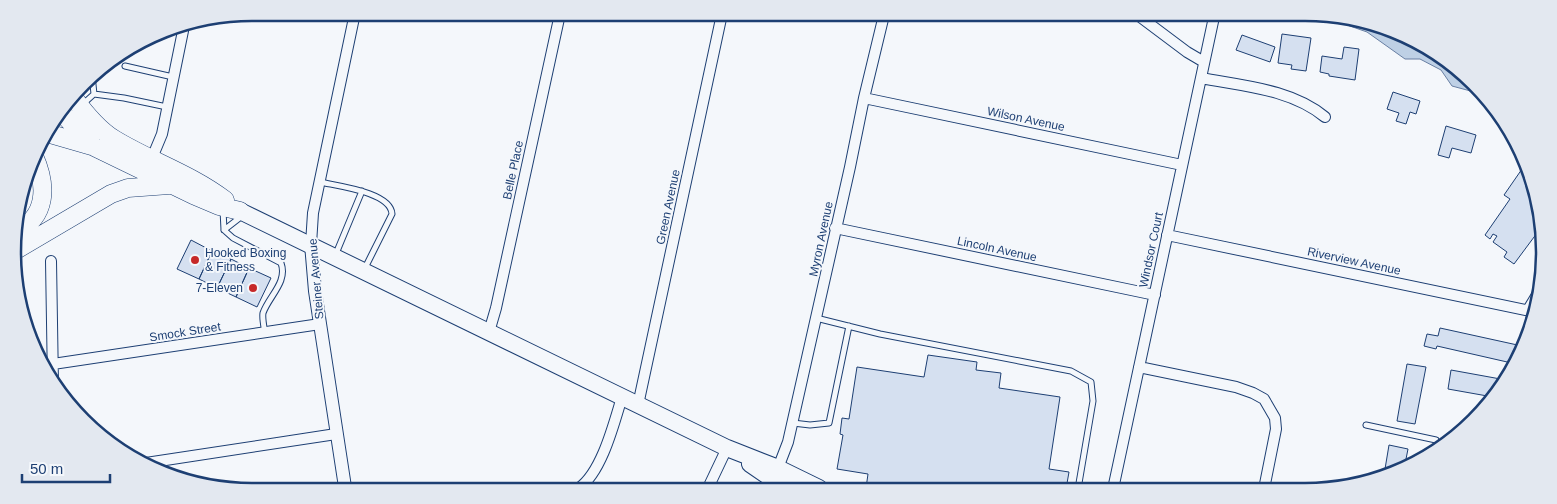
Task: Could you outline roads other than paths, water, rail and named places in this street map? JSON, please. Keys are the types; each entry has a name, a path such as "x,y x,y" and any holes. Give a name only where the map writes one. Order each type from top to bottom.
{"highway":[{"path":"77,102 91,119 114,139 198,182 236,210"},
{"path":"65,117 94,147"},
{"path":"53,135 94,147 171,185 236,210"},
{"path":"23,227 32,221 38,213 42,201 42,177 38,166"},
{"path":"21,247 111,194 128,188 171,185"}],"main road":[{"path":"236,210 311,244 727,448 778,468 809,483"},
{"path":"727,448 780,483"}],"street":[{"name":"Steiner Avenue","path":"344,483 315,291 311,244 313,213 353,21"},
{"name":"Belle Place","path":"489,332 558,21"},
{"name":"Green Avenue","path":"638,404 720,21"},
{"name":"Myron Avenue","path":"778,468 793,423 883,21"},
{"path":"1145,21 1204,62"},
{"name":"Windsor Court","path":"1114,483 1213,21"},
{"path":"152,158 162,134 183,32"},
{"path":"1201,78 1277,93 1312,106 1325,117"},
{"name":"Wilson Avenue","path":"864,98 1182,166"},
{"name":"Lincoln Avenue","path":"835,228 1155,295"},
{"name":"Riverview Avenue","path":"1167,235 1528,311"},
{"path":"51,261 53,369"},
{"name":"Smock Street","path":"53,364 320,324"},
{"path":"1139,367 1236,387 1264,399 1275,418 1276,428 1265,483"},
{"path":"584,483 592,474 602,454 622,397"},
{"path":"154,461 336,434"},
{"path":"710,483 727,448"}],"lane":[{"path":"125,66 173,76"},
{"path":"93,85 94,94"},
{"path":"78,102 94,94 167,107"},
{"path":"320,182 370,193 387,203 392,209 392,214 364,270"},
{"path":"335,256 362,191"},
{"path":"224,230 236,210"},
{"path":"224,230 236,210"},
{"path":"224,230 233,238 281,263 283,268 282,278 263,314 265,332"},
{"path":"816,318 1071,371 1091,382 1092,401 1079,483"},
{"path":"793,423 810,425 829,422 849,326"},
{"path":"1366,425 1436,440"}],"water":[{"path":"1350,26 1379,33 1420,52 1445,69 1470,91 1452,86 1441,70 1420,59 1405,59 1367,32"}],"place":[{"name":"Hooked Boxing & Fitness","path":"195,260"},
{"name":"7-Eleven","path":"253,288"}]}
